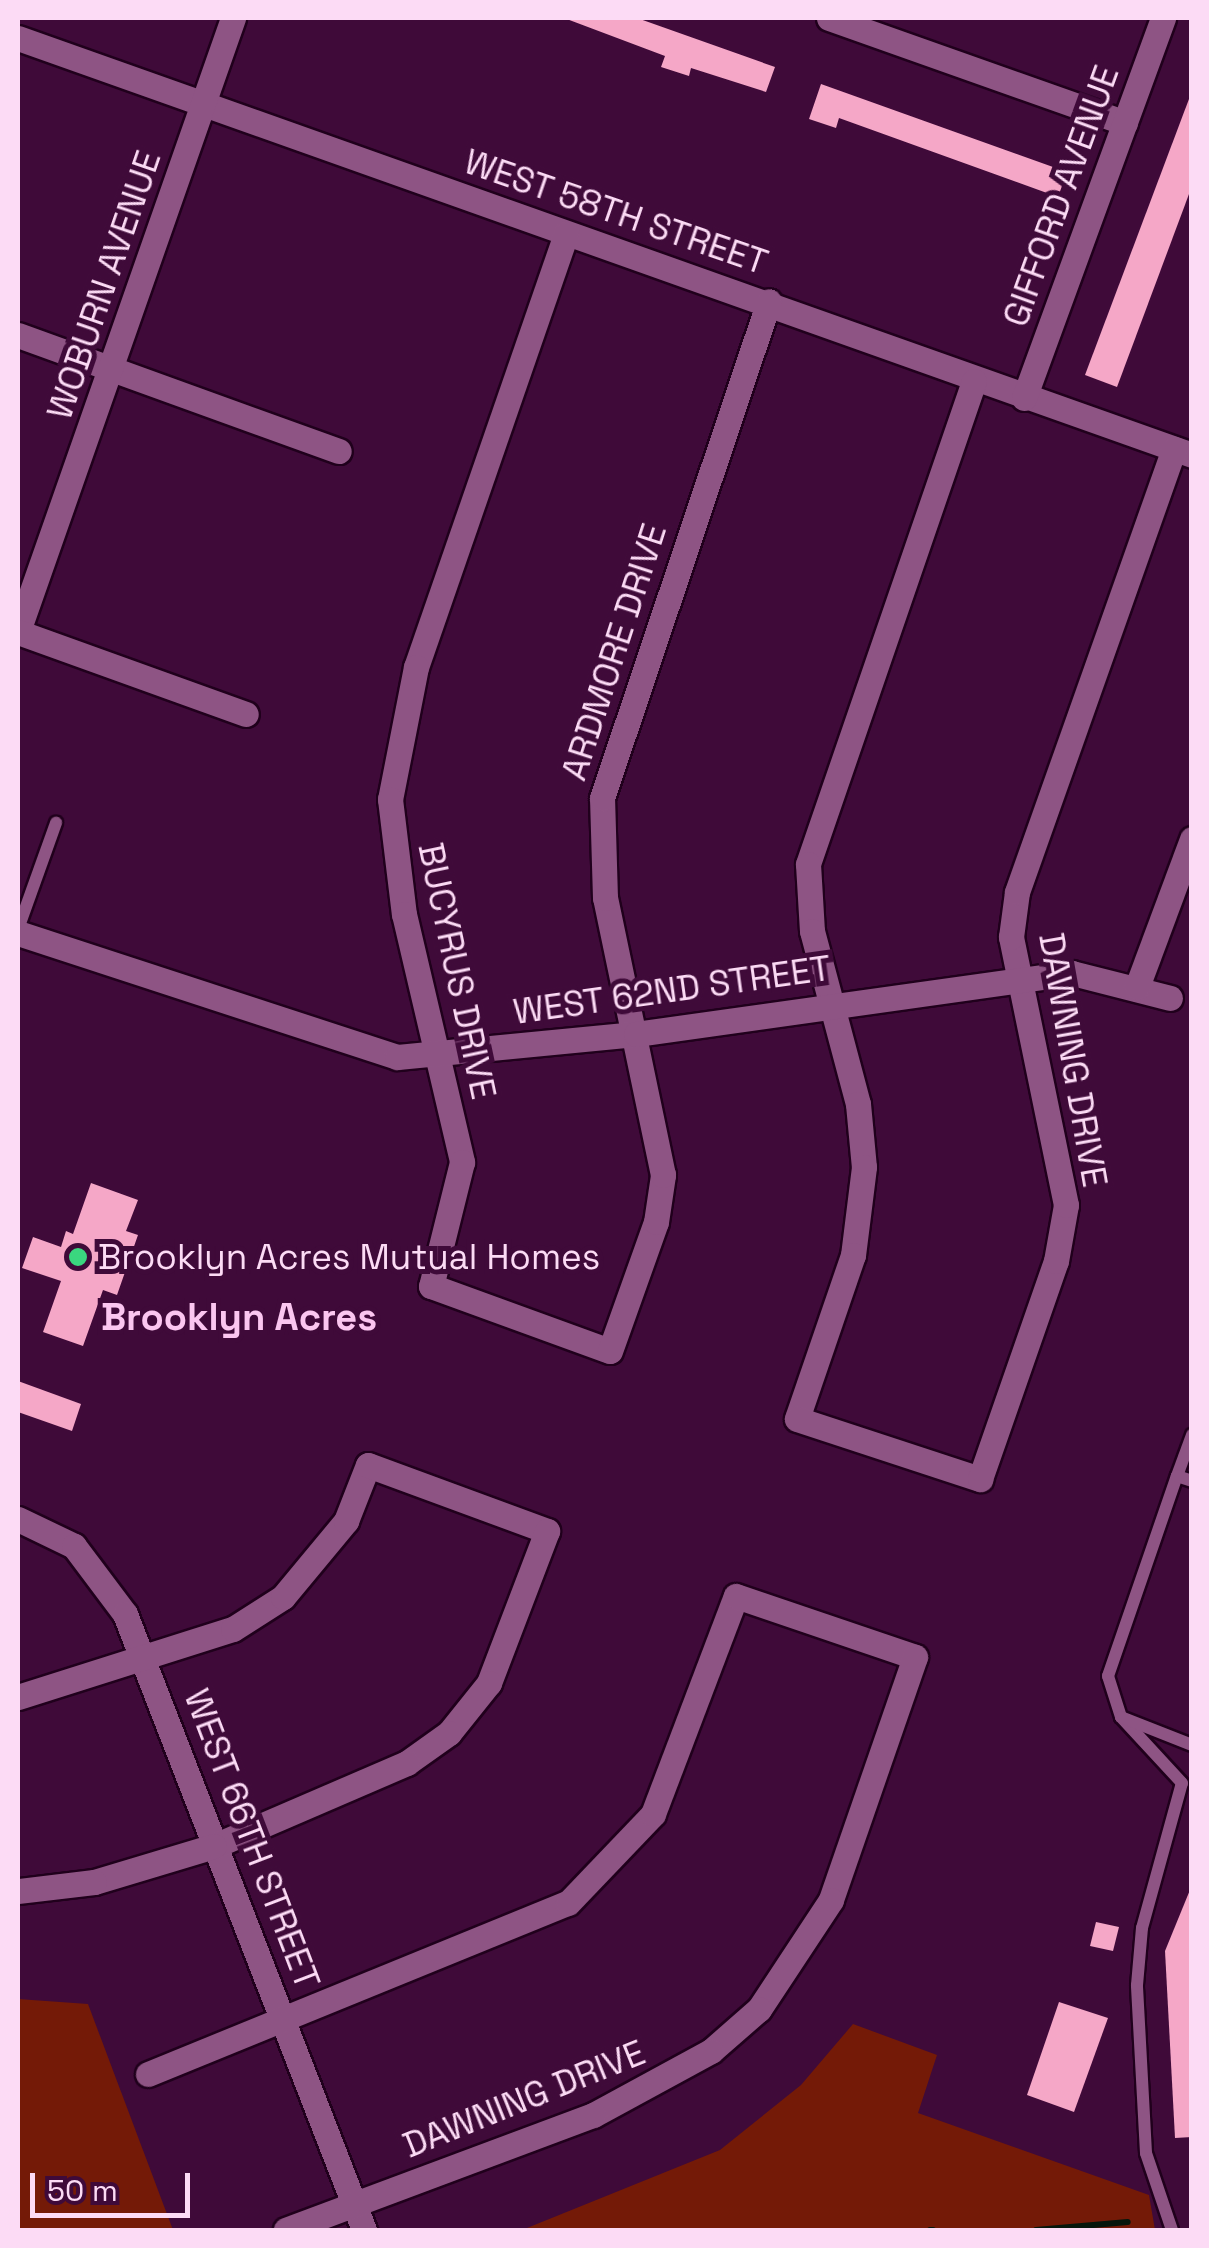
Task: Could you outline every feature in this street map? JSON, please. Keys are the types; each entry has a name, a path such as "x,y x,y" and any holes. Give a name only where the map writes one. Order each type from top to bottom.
{"street":[{"name":"WOBURN AVENUE","path":"18,632 233,18"},
{"path":"828,18 1124,122"},
{"name":"GIFFORD AVENUE","path":"1024,398 1162,18"},
{"name":"WEST 58TH STREET","path":"18,38 768,302 974,381 1183,452"},
{"name":"BUCYRUS DRIVE","path":"525,1320 431,1286 462,1162 442,1055 393,857 398,728 566,234"},
{"name":"ARDMORE DRIVE","path":"525,1320 610,1351 656,1222 663,1175 604,898 602,798 768,302"},
{"path":"18,335 339,451"},
{"path":"832,1002 812,931 808,864 974,381"},
{"name":"DAWNING DRIVE","path":"832,1002 858,1104 863,1208 797,1419 980,1478 1056,1261 1064,1161 1011,936 1017,892 1183,452"},
{"path":"18,632 246,714"},
{"path":"1137,987 1192,839"},
{"name":"WEST 62ND STREET","path":"18,931 355,1049 442,1055 636,1034 832,1002 1072,973 1170,998"},
{"path":"18,1696 232,1629 283,1598 338,1534 368,1465 548,1530 489,1683 450,1732 406,1763 214,1846 94,1882 18,1891"},
{"name":"WEST 66TH STREET","path":"18,1518 100,1570 144,1657 364,2230"},
{"name":"DAWNING DRIVE","path":"286,2024 520,1928 614,1863 653,1814 736,1596 915,1657 830,1900 759,2008 657,2085 355,2206"},
{"path":"148,2074 286,2024"},
{"path":"286,2230 355,2206"}],"lane":[{"path":"18,931 56,823"},
{"path":"1172,2230 1146,2152 1137,1984 1142,1928 1182,1783 1120,1717 1108,1676 1192,1435"},
{"path":"1177,1476 1192,1481"},
{"path":"1120,1717 1192,1745"}],"shaded area":[{"path":"18,1999 88,2004 173,2230 18,2230"},
{"path":"853,2024 937,2055 918,2113 1149,2195 1155,2230 522,2230 720,2150 801,2085"}],"building":[{"path":"564,18 637,18 775,67 766,92 691,68 689,76 661,67 665,56"},
{"path":"821,84 1067,172 1058,197 839,118 836,128 809,119"},
{"path":"1192,91 1192,186 1117,387 1085,375"},
{"name":"Brooklyn Acres Mutual Homes","path":"91,1183 138,1200 126,1231 138,1235 117,1295 103,1290 83,1346 43,1332 61,1281 22,1268 33,1237 61,1247 66,1231 73,1234"},
{"path":"18,1381 81,1404 72,1431 18,1412"},
{"path":"1192,1885 1192,2137 1175,2138 1165,1951"},
{"path":"1096,1922 1119,1927 1113,1951 1090,1946"},
{"path":"1059,2002 1108,2018 1074,2112 1027,2095"}],"waterway":[{"path":"1036,2230 1128,2222"}],"place":[{"name":"Brooklyn Acres Mutual Homes","path":"78,1257"}],"district":[{"name":"Brooklyn Acres","path":"239,1318"}]}
